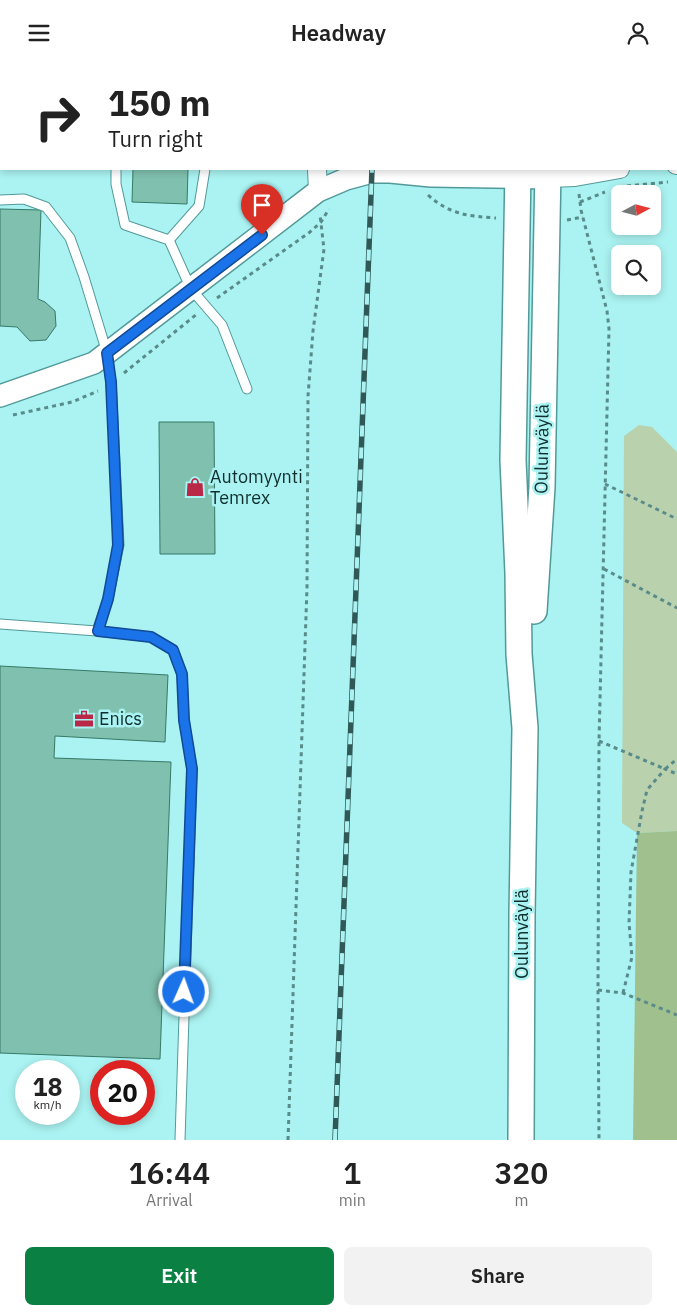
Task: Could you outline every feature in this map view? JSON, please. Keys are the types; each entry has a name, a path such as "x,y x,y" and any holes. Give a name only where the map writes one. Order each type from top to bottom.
{"main road":[{"name":"Oulunväylä","path":"518,173 514,460 519,654 525,728"},
{"name":"Oulunväylä","path":"521,1140 525,728 530,681 542,487 548,174"}],"street":[{"path":"317,170 318,191"},
{"path":"0,395 94,363 318,191 346,179 372,172 393,170 431,176 518,173 579,176 614,170"}],"lane":[{"path":"116,170 116,184 125,225 169,240 191,289 222,325 247,389"},
{"path":"169,240 199,207 205,170"},
{"path":"0,200 24,199 46,207 70,238 107,353 111,382 118,545 108,599 98,631"},
{"path":"0,624 151,637 173,650 182,674 184,720 192,769 180,1140"}],"path":[{"path":"579,176 582,217 603,291 609,329 599,741 599,1140"},
{"path":"641,185 677,181"},
{"path":"288,1140 306,597 308,396 313,331 324,249 318,191"},
{"path":"580,202 608,191"},
{"path":"426,193 447,210 464,215 517,219"},
{"path":"547,219 566,220 582,217"},
{"path":"606,484 677,519"},
{"path":"604,569 677,608"},
{"path":"599,741 677,774"},
{"path":"623,993 632,957 629,923 631,872 642,811 647,790 665,769 677,759"},
{"path":"598,990 623,993 677,1015"}],"green space":[{"path":"639,425 652,427 677,452 677,831 637,833 622,823 624,436"},
{"path":"677,831 677,1140 633,1140 637,833"}],"building":[{"path":"133,170 188,170 187,204 132,202"},
{"path":"0,209 41,210 38,299 45,302 55,311 56,326 46,340 30,341 17,327 0,326"},
{"path":"159,422 214,422 215,554 160,554"},
{"path":"0,666 168,675 165,742 55,736 54,758 171,762 160,1059 0,1053"}],"railway":[{"path":"335,1140 372,170"}],"place":[{"name":"Automyynti Temrex","path":"195,487"},
{"name":"Enics","path":"84,719"}],"route":[{"path":"184,992 192,769 184,720 182,674 173,650 151,637 98,631 108,599 118,545 111,382 107,353 262,235"}]}
